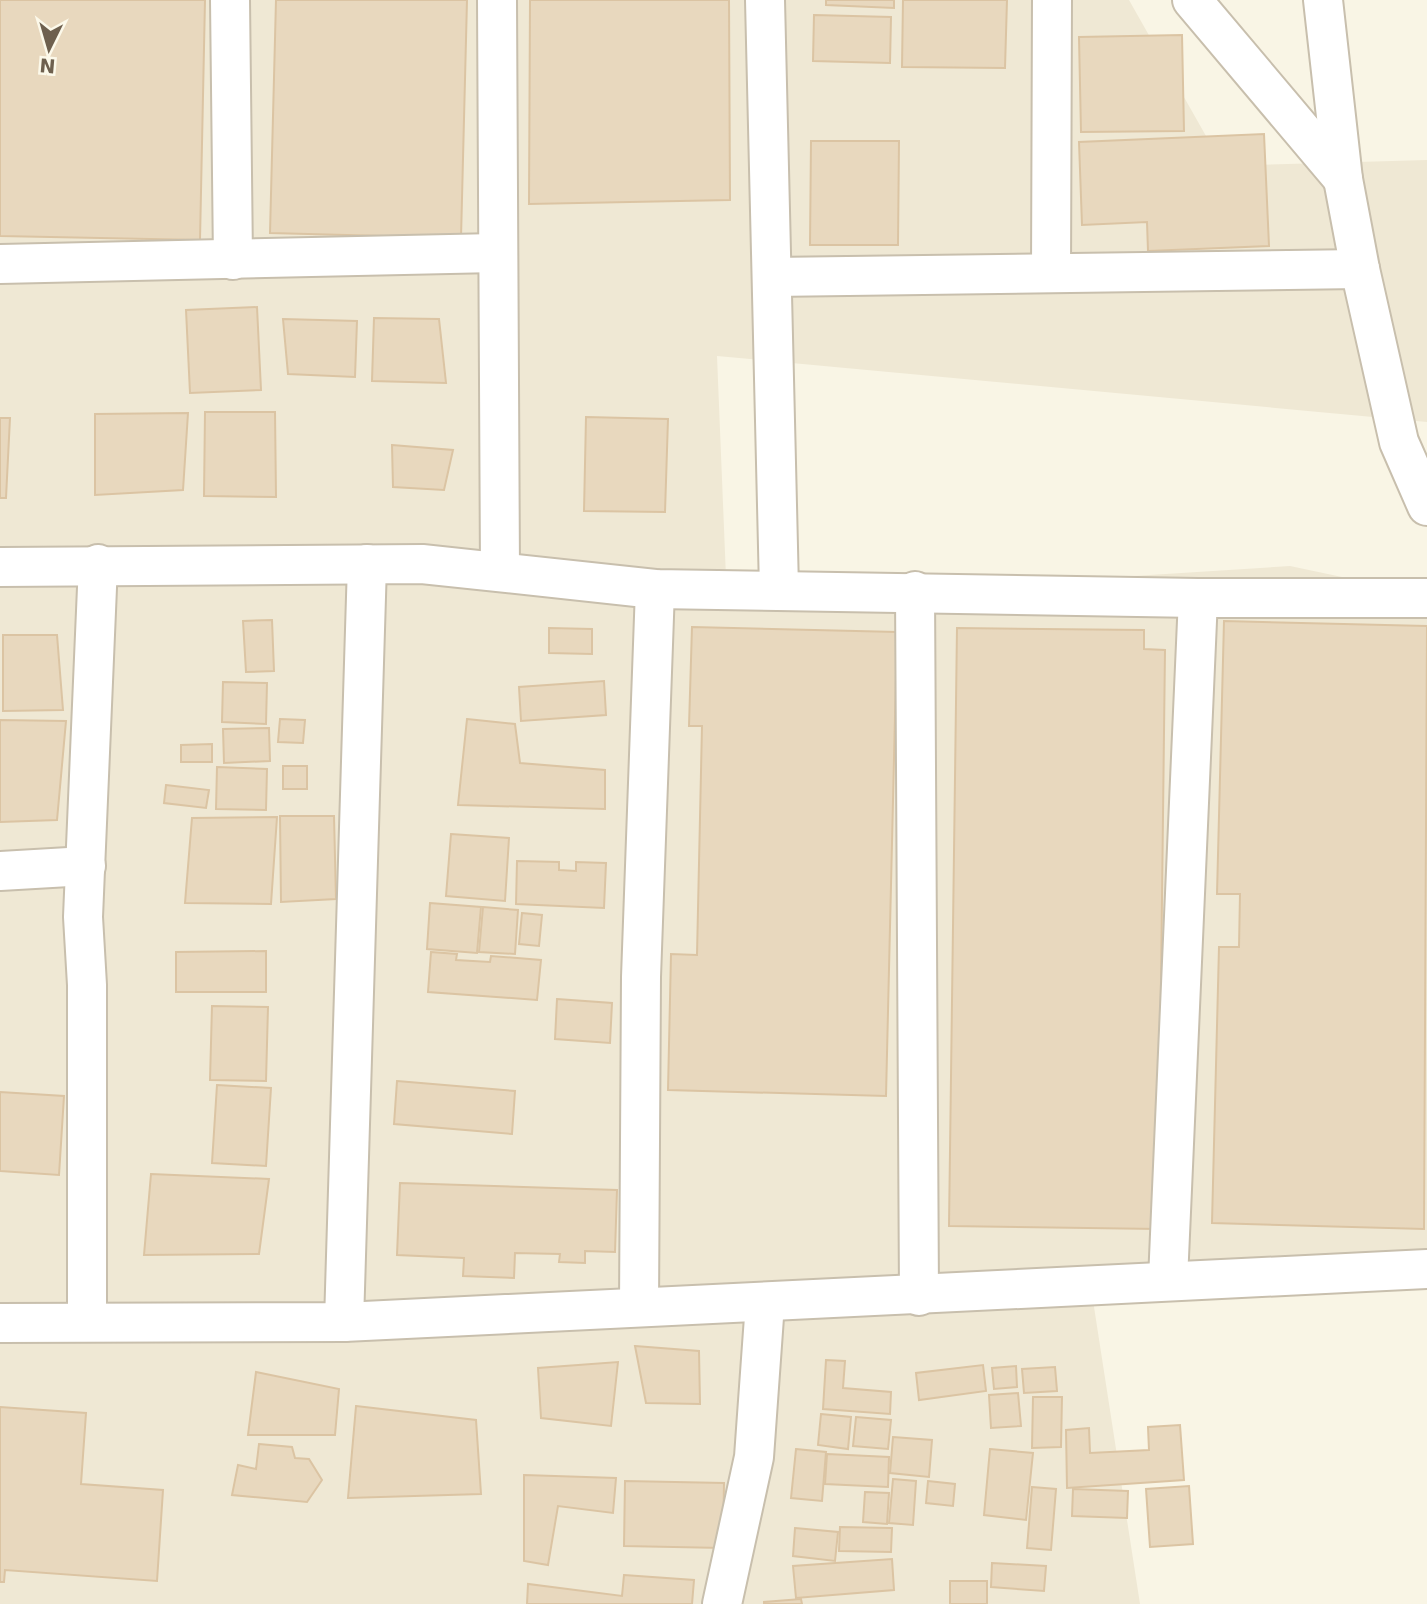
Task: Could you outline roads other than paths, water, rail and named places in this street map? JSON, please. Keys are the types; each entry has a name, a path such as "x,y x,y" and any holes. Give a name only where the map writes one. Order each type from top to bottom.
{"street":[{"path":"230,0 233,260"},
{"path":"497,0 496,253 500,572"},
{"path":"765,0 779,589"},
{"path":"1051,273 1052,0"},
{"path":"1192,0 1343,179"},
{"path":"1323,0 1343,179 1360,269 1398,442 1427,506"},
{"path":"0,264 496,253"},
{"path":"772,277 1360,269"},
{"path":"87,1322 87,985 83,917 98,564"},
{"path":"0,567 98,564 422,564 655,589 915,591 1198,598 1427,598"},
{"path":"344,1322 367,564"},
{"path":"639,1307 641,977 655,589"},
{"path":"915,591 919,1296"},
{"path":"1168,1280 1198,598"},
{"path":"0,871 86,866"},
{"path":"0,1323 344,1322 919,1296 1168,1280 1427,1269"},
{"path":"722,1604 754,1457 765,1303"}]}
